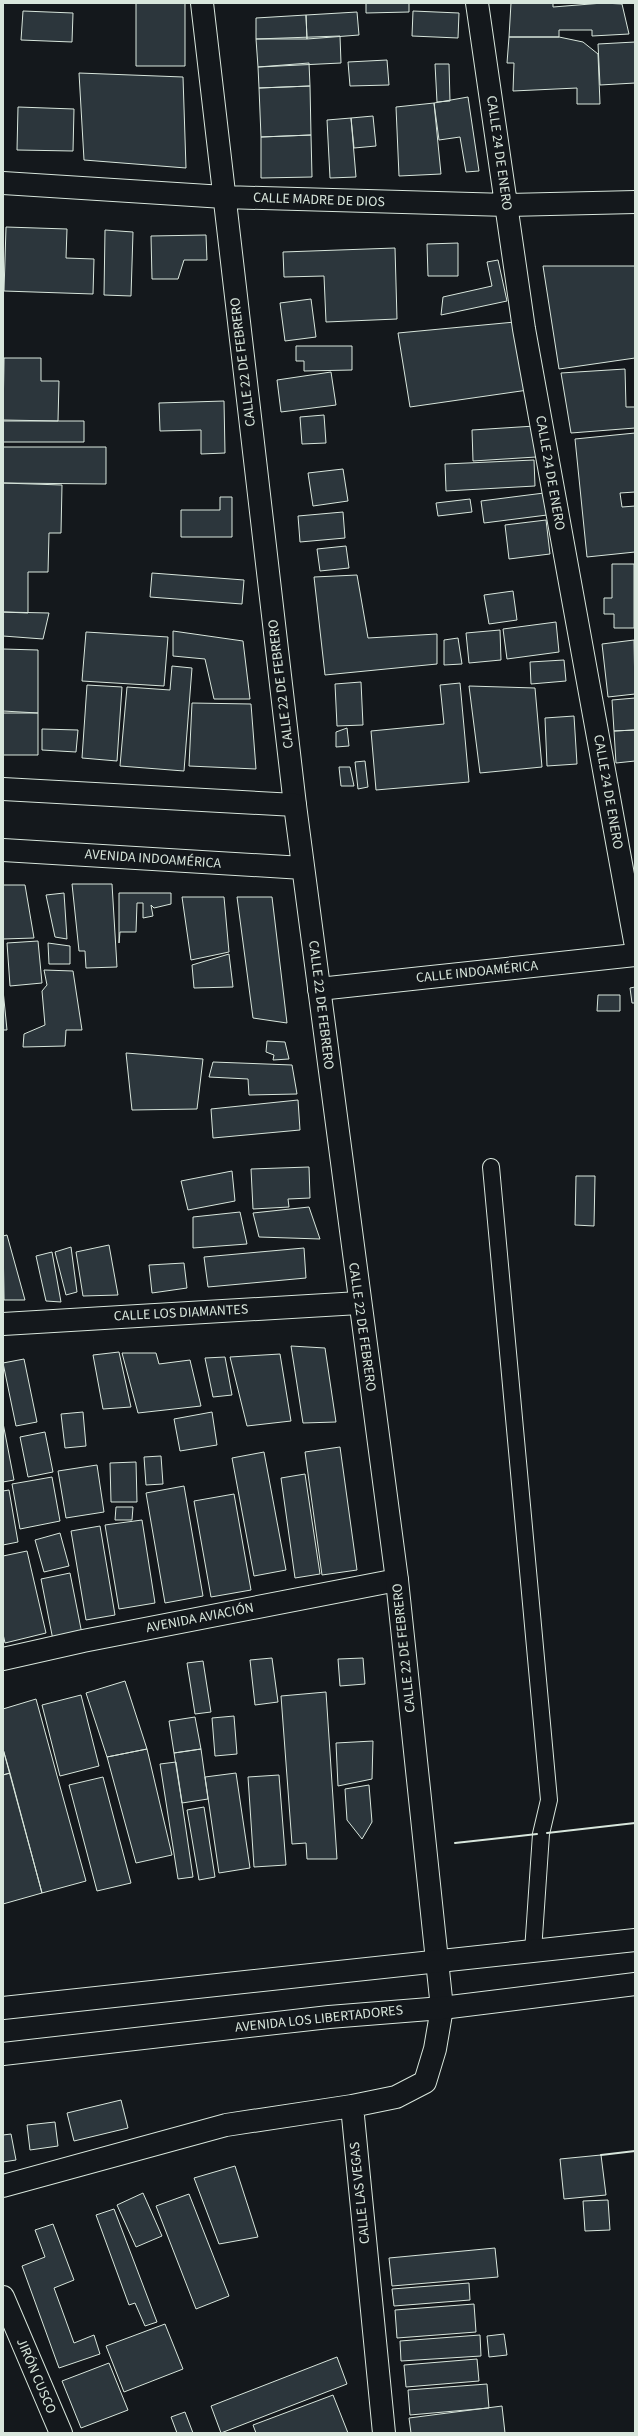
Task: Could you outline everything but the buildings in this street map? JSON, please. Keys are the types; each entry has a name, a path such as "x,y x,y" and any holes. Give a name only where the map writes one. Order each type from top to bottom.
{"main road":[{"name":"CALLE 22 DE FEBRERO","path":"202,3 295,805 359,1303 397,1580 442,2008"},
{"name":"CALLE 24 DE ENERO","path":"477,3 524,330 635,941"},
{"name":"CALLE MADRE DE DIOS","path":"3,183 224,198 507,205 635,202"},
{"path":"3,789 295,805"},
{"name":"AVENIDA INDOAMÉRICA","path":"3,850 303,868"},
{"name":"CALLE INDOAMÉRICA","path":"319,989 635,955"},
{"name":"CALLE LOS DIAMANTES","path":"3,1324 359,1303"},
{"name":"AVENIDA AVIACIÓN","path":"3,1659 83,1641 397,1580"},
{"path":"3,2008 635,1940"},
{"name":"AVENIDA LOS LIBERTADORES","path":"3,2054 329,2016 442,2008 635,1984"},
{"path":"3,2186 226,2125 352,2106 396,2097 425,2082 435,2049 442,2008"},
{"name":"CALLE LAS VEGAS","path":"352,2106 384,2433"},
{"name":"JIRÓN CUSCO","path":"3,2296 61,2433"}],"lane":[{"path":"491,1167 549,1800 541,1834 534,1951"}],"wall":[{"path":"547,1833 635,1823"},
{"path":"455,1843 537,1834"},
{"path":"601,2155 635,2151"}]}
